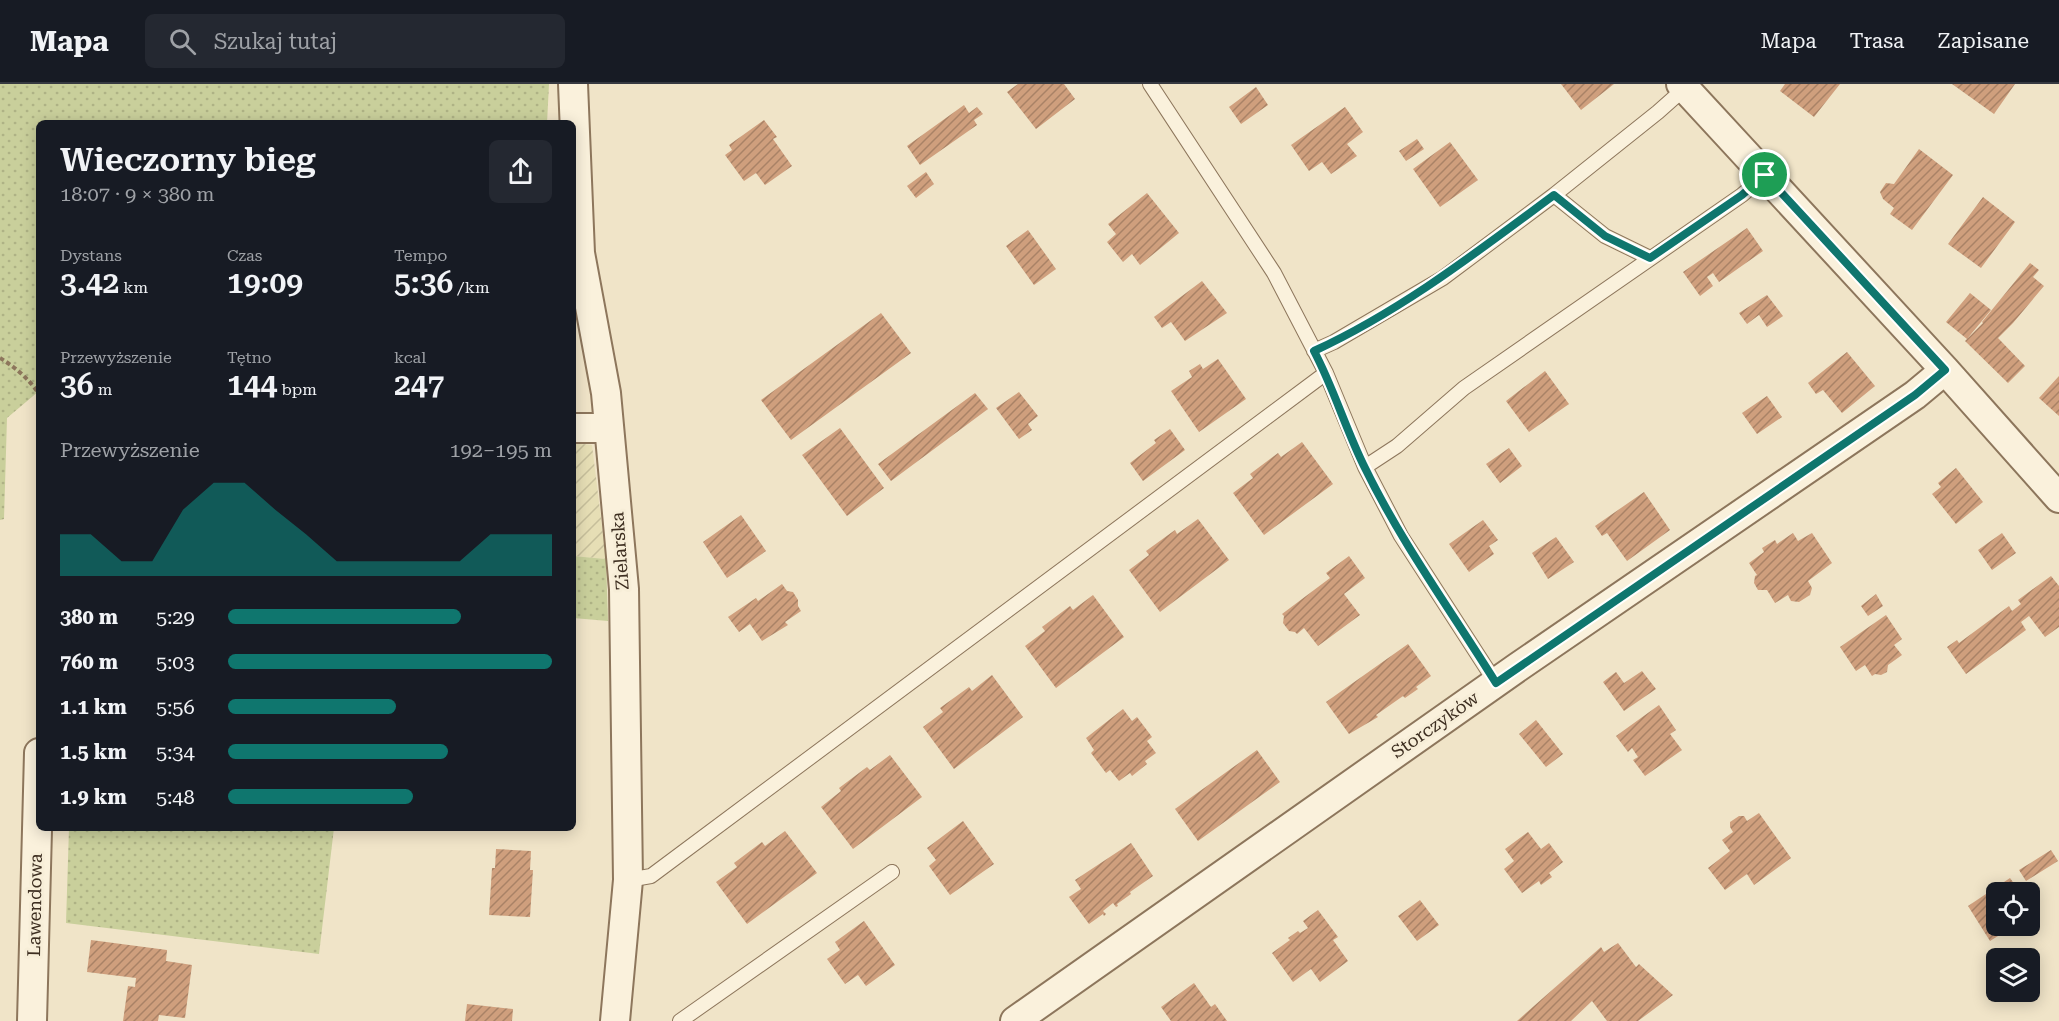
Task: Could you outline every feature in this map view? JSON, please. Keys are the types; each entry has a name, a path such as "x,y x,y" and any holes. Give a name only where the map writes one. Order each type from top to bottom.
{"street":[{"name":"Zielarska","path":"573,84 574,120"},
{"path":"1683,86 1945,370 2059,498"},
{"name":"Zielarska","path":"576,156 580,253 606,393 624,589 628,880 615,1021"},
{"name":"Storczyków","path":"1015,1021 1496,683 1915,395 1945,370"},
{"path":"576,428 608,428"},
{"name":"Lawendowa","path":"32,1021 37,831"}],"lane":[{"path":"1150,84 1274,273 1326,373 1365,467 1401,536 1496,683"},
{"path":"1314,351 1334,342 1443,278 1554,195 1658,112 1683,86"},
{"path":"1365,467 1397,446 1464,388 1742,195 1765,175"},
{"path":"1554,195 1605,236 1650,258"},
{"path":"628,880 651,876 1293,395 1326,373"},
{"path":"680,1021 892,872"}],"path":[{"path":"0,358 36,390"}],"shaded area":[{"path":"576,443 592,445 606,559 576,556"}],"green space":[{"path":"0,84 549,84 547,120 36,120 36,394 7,418 4,519 0,520"},
{"path":"576,556 606,559 608,621 576,618"},
{"path":"69,831 334,831 319,954 66,923"}],"building":[{"path":"1018,84 1064,84 1075,99 1036,129 1007,92"},
{"path":"1561,84 1614,84 1581,110"},
{"path":"1785,84 1840,84 1814,117 1780,91"},
{"path":"1952,84 2015,84 1994,114"},
{"path":"1256,87 1268,105 1241,124 1229,107"},
{"path":"964,105 969,113 977,107 983,114 974,120 977,125 920,165 907,146"},
{"path":"1345,107 1363,132 1347,144 1357,156 1331,174 1322,162 1309,171 1291,145"},
{"path":"764,120 777,137 773,139 792,166 765,185 756,173 744,181 725,155 732,150 729,145"},
{"path":"1417,139 1424,149 1406,161 1399,151"},
{"path":"1450,142 1478,180 1440,207 1413,169"},
{"path":"1919,149 1953,175 1912,230 1890,214 1894,208 1883,199 1880,192 1886,183 1894,184"},
{"path":"926,172 934,184 916,198 907,186"},
{"path":"1147,193 1179,233 1140,265 1132,254 1123,262 1107,242 1116,234 1108,224"},
{"path":"1983,197 2015,222 1981,268 1948,244"},
{"path":"1747,228 1763,251 1719,282 1713,273 1707,277 1713,286 1700,296 1683,272"},
{"path":"1028,230 1056,269 1034,285 1006,246"},
{"path":"2030,263 2039,270 2033,277 2044,286 1998,338 2025,366 2008,383 1965,341 1983,323"},
{"path":"1202,281 1227,313 1185,341 1171,322 1162,328 1154,317"},
{"path":"1970,293 1991,310 1967,339 1946,322"},
{"path":"1767,295 1783,316 1767,327 1759,315 1747,324 1739,313"},
{"path":"881,313 911,353 791,440 761,400"},
{"path":"1847,352 1875,386 1842,413 1823,390 1816,394 1808,383"},
{"path":"1218,359 1246,399 1199,432 1171,391 1192,377 1189,371 1200,364 1203,369"},
{"path":"1545,371 1569,404 1529,432 1506,401"},
{"path":"2059,376 2059,416 2039,398"},
{"path":"1019,392 1038,416 1028,424 1032,430 1019,439 996,408"},
{"path":"975,393 988,409 891,481 878,464"},
{"path":"1767,396 1782,417 1757,434 1742,413"},
{"path":"840,428 884,488 847,516 802,455"},
{"path":"1170,429 1185,450 1143,481 1130,463 1156,443 1154,440"},
{"path":"1302,442 1333,484 1264,535 1233,493 1253,478 1250,474 1278,453 1281,457"},
{"path":"1509,448 1522,466 1500,483 1486,464"},
{"path":"1956,468 1983,502 1956,524 1932,494 1941,487 1938,483"},
{"path":"1644,492 1670,530 1627,561 1607,533 1602,536 1595,526"},
{"path":"741,515 766,551 727,578 703,542"},
{"path":"1198,519 1229,560 1160,612 1129,570 1149,555 1146,551 1175,530 1177,534"},
{"path":"1483,520 1498,540 1489,546 1494,554 1469,572 1449,544"},
{"path":"1793,533 1798,541 1812,533 1832,563 1808,581 1812,588 1810,595 1799,602 1791,601 1788,595 1775,603 1767,590 1758,590 1754,583 1757,575 1749,563 1764,552 1762,548 1775,540 1777,544"},
{"path":"2002,533 2016,553 1992,570 1978,550"},
{"path":"1556,537 1574,562 1548,579 1532,553"},
{"path":"1349,556 1365,578 1344,594 1360,615 1318,646 1304,628 1297,634 1289,631 1283,623 1282,614 1330,578 1326,573"},
{"path":"2051,576 2059,586 2059,627 2045,637 2029,616 2021,622 2026,630 1966,674 1947,647 1957,640 1959,643 2009,606 2012,611 2021,604 2018,600"},
{"path":"782,584 787,591 793,592 801,611 785,622 788,625 762,641 750,624 739,632 728,617 756,598 758,601"},
{"path":"1876,594 1883,606 1868,616 1861,606"},
{"path":"1093,595 1124,637 1056,688 1025,646 1045,631 1042,627 1070,606 1073,610"},
{"path":"1886,615 1902,639 1894,645 1902,655 1888,665 1887,672 1881,675 1872,676 1865,665 1856,671 1840,647"},
{"path":"1408,644 1431,676 1416,687 1418,689 1405,698 1403,696 1376,715 1378,717 1349,734 1326,702"},
{"path":"1642,671 1656,689 1624,711 1603,682 1616,672 1624,683"},
{"path":"992,675 1023,717 954,769 923,727 943,712 940,708 969,687 972,691"},
{"path":"1659,705 1676,730 1670,734 1682,750 1645,776 1633,760 1638,757 1632,748 1628,752 1616,736"},
{"path":"1123,709 1132,721 1137,717 1152,737 1147,741 1156,753 1145,761 1147,764 1132,776 1130,773 1119,781 1110,770 1106,773 1091,753 1094,750 1086,738"},
{"path":"1536,720 1563,754 1546,767 1519,734"},
{"path":"1257,750 1280,782 1198,841 1175,809"},
{"path":"890,755 922,797 853,849 821,807 841,791 839,788 867,767 870,770"},
{"path":"1759,813 1791,858 1754,885 1747,874 1725,890 1708,868 1730,851 1722,840 1733,832 1730,822 1739,816 1744,816 1747,821"},
{"path":"963,821 994,864 950,895 929,866 936,860 927,848"},
{"path":"785,831 817,873 747,924 716,882 737,867 734,863 762,842 765,846"},
{"path":"1528,832 1541,849 1549,843 1563,862 1549,873 1552,877 1541,885 1539,881 1522,893 1504,869 1514,861 1505,849"},
{"path":"1131,843 1153,876 1130,892 1131,894 1117,904 1118,906 1116,907 1113,903 1103,911 1106,914 1104,916 1103,914 1089,924 1069,897 1081,889 1075,880"},
{"path":"496,849 531,851 530,870 533,870 530,917 489,915 492,868 495,868"},
{"path":"2051,850 2058,861 2026,881 2019,870"},
{"path":"1986,894 1986,935 1968,906"},
{"path":"1420,900 1439,925 1417,941 1398,916"},
{"path":"1318,910 1338,937 1333,940 1348,961 1320,982 1311,969 1293,982 1272,953 1298,931 1300,933 1308,928 1303,921"},
{"path":"864,921 895,965 866,986 858,975 845,984 827,959 840,950 835,942"},
{"path":"1987,936 1998,936 1990,941"},
{"path":"91,940 167,950 166,961 192,965 185,1018 159,1015 158,1021 123,1021 128,986 135,987 136,978 87,972"},
{"path":"1618,943 1636,967 1639,964 1673,995 1638,1021 1607,1021 1592,1001 1571,1021 1517,1021 1601,947 1604,952"},
{"path":"1194,983 1211,1007 1215,1004 1227,1021 1171,1021 1161,1007"},
{"path":"467,1004 513,1009 512,1021 465,1021"}],"route":[{"path":"1765,175 1945,370 1915,395 1496,683 1401,536 1365,467 1326,373 1314,351 1334,342 1443,278 1554,195 1605,236 1650,258 1742,195 1765,175"}]}
